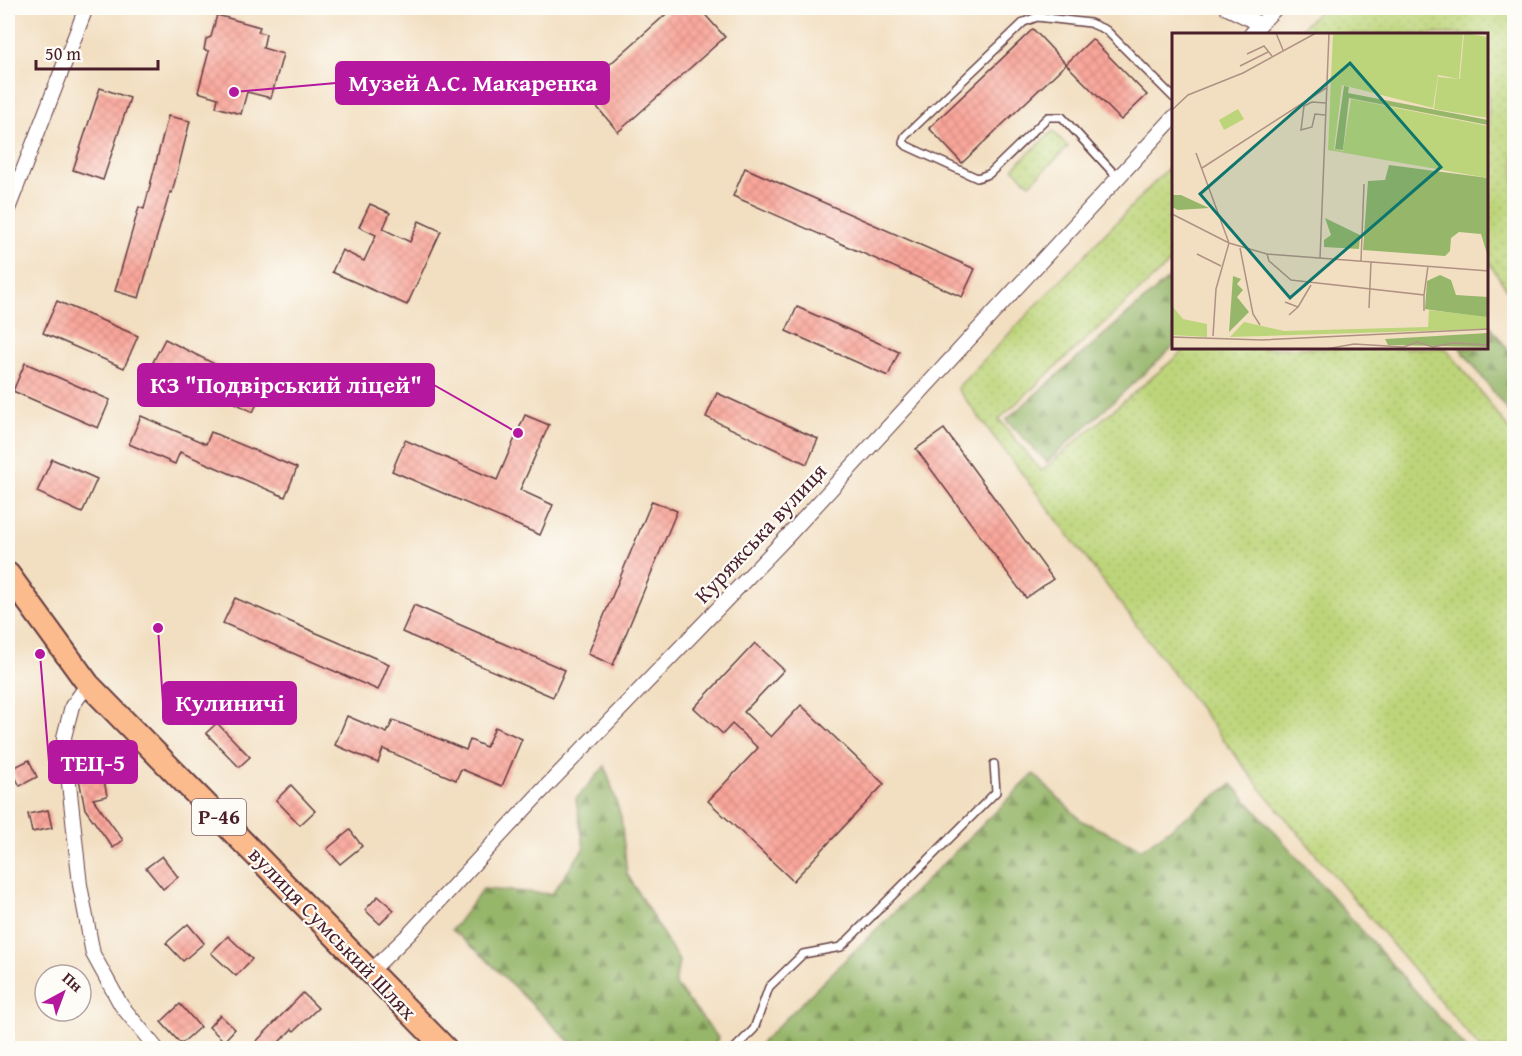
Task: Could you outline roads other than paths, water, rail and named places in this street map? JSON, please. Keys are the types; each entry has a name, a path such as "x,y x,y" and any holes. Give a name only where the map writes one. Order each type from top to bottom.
{"main road":[{"name":"вулиця Сумський Шлях","path":"8,574 88,684 445,1048"}],"street":[{"path":"8,209 86,8"},
{"path":"1227,8 1256,29 1276,8"},
{"name":"Куряжська вулиця","path":"370,972 409,934 544,789 785,539 1172,119"},
{"path":"88,684 72,706 64,737 80,885 93,954 121,1005 156,1048"}],"lane":[{"path":"1118,178 1062,117 1048,117 989,174 977,178 907,146 903,142 905,136 1024,21 1037,17 1090,23 1106,30 1172,96"},
{"path":"735,1048 754,1029 769,987 803,954 841,947 996,792 994,765"}],"place":[{"name":"Музей А.С. Макаренка","path":"234,92"},
{"name":"КЗ \"Подвірський ліцей\"","path":"518,433"},
{"name":"Кулиничі","path":"158,628"},
{"name":"ТЕЦ-5","path":"40,654"}]}
